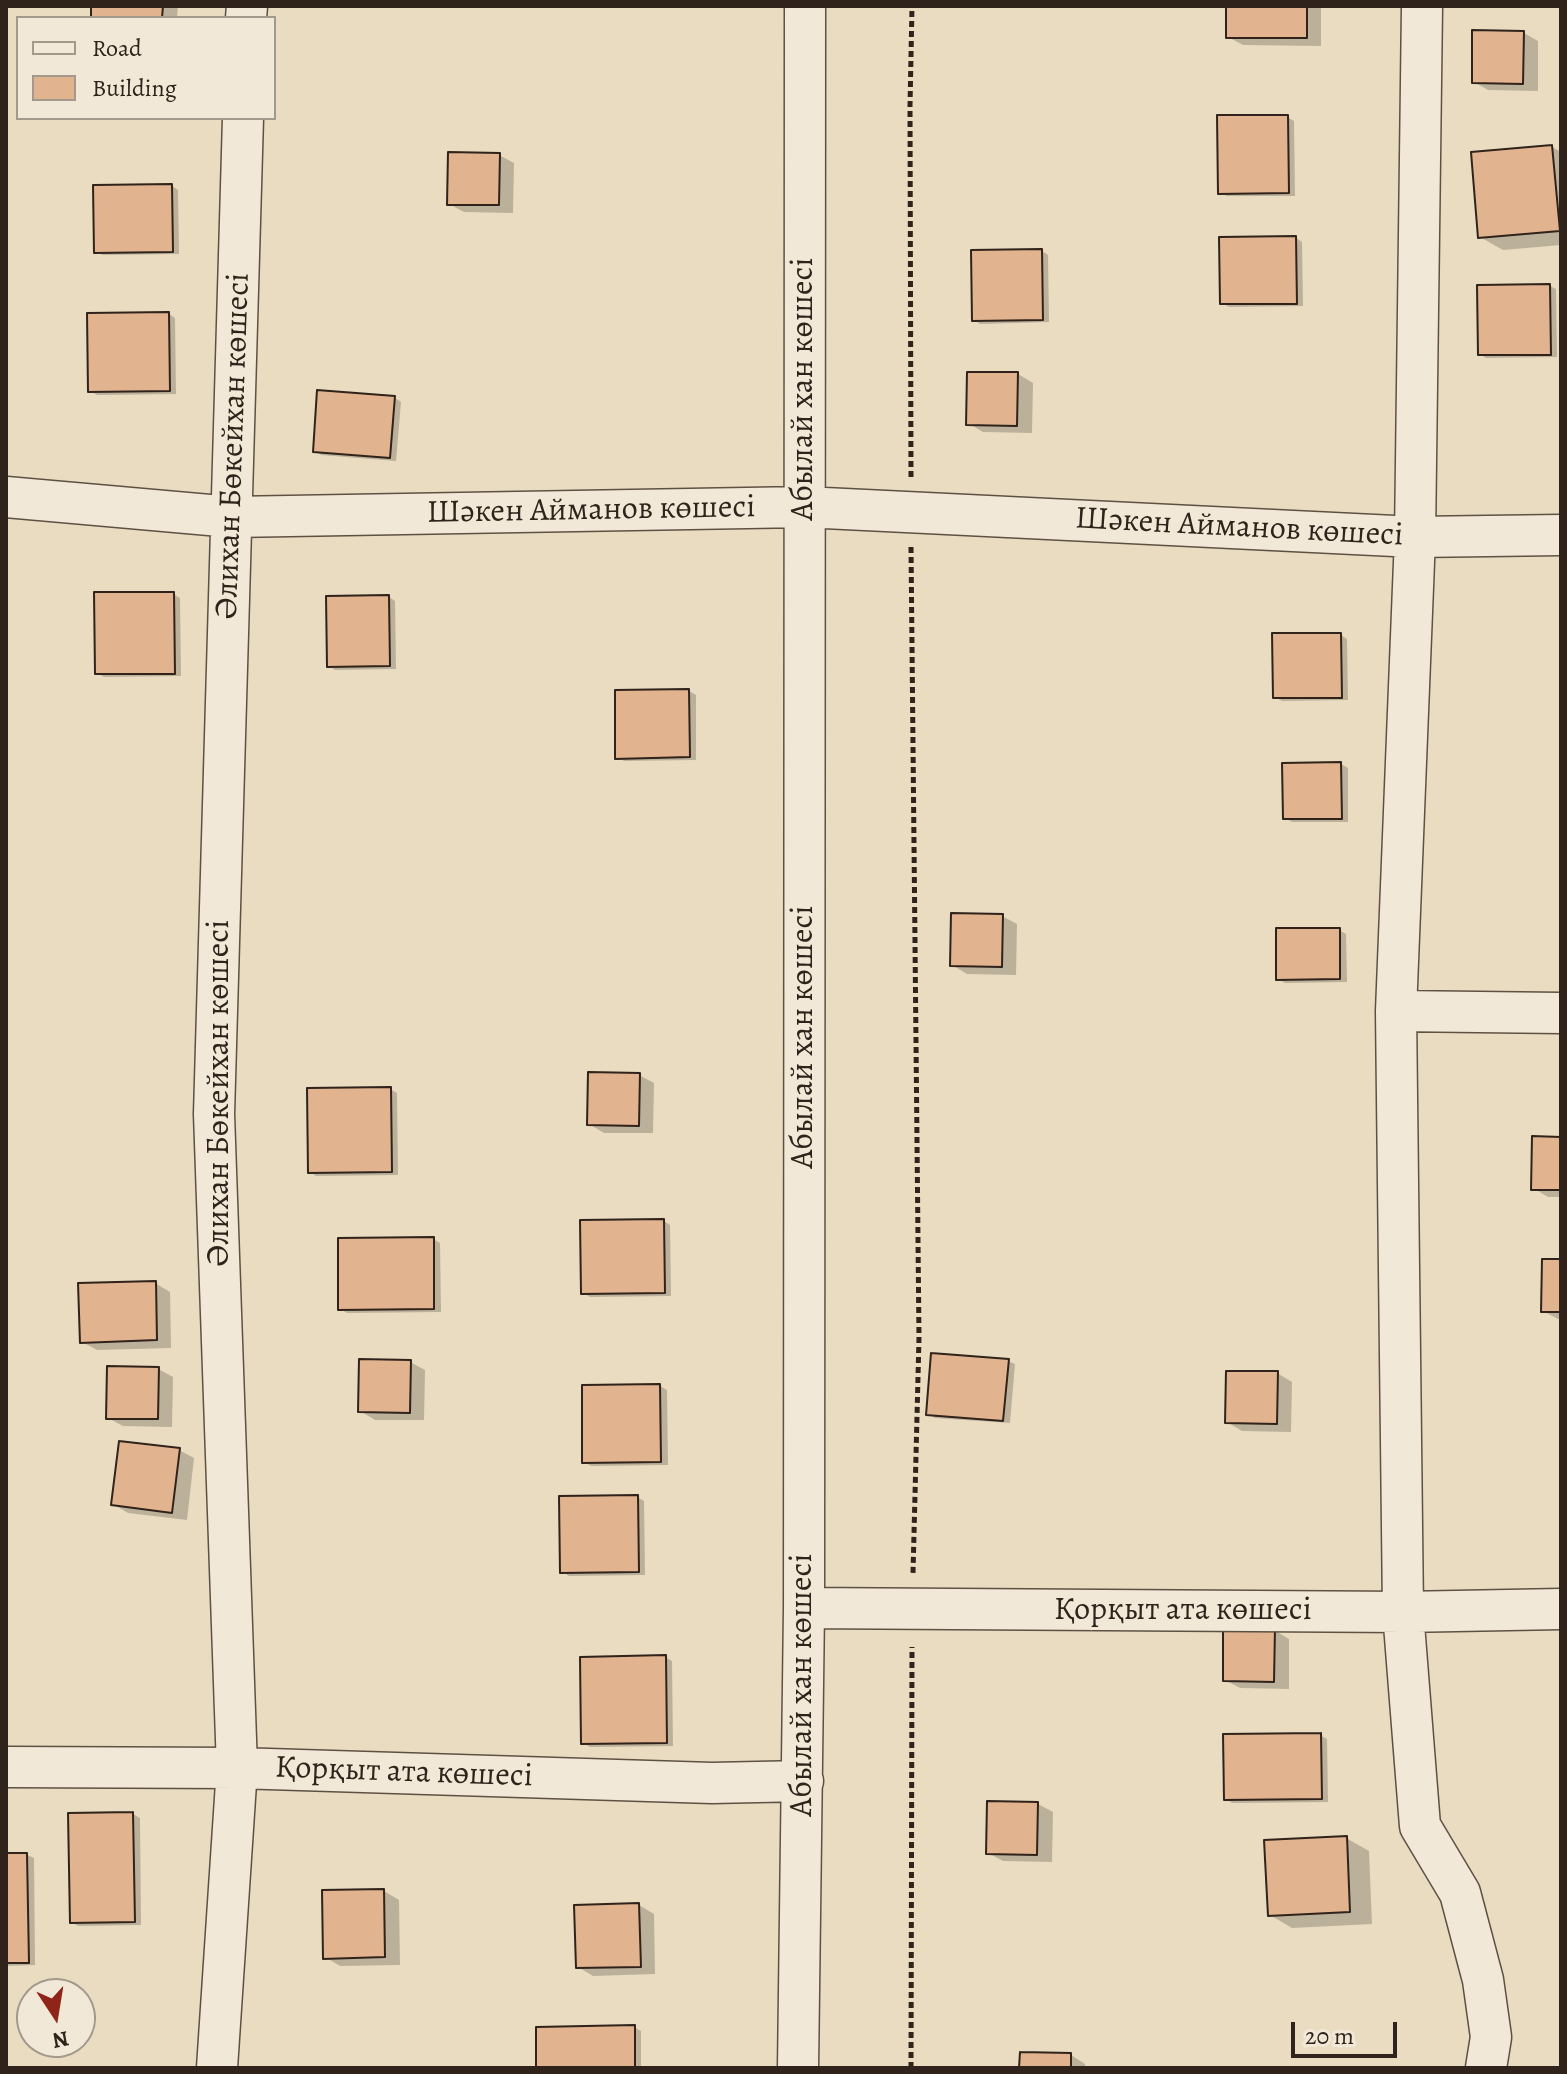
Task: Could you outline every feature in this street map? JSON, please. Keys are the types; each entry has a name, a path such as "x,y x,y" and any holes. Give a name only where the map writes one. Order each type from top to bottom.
{"street":[{"name":"Абылай хан көшесі","path":"798,2068 804,1608 805,6"},
{"path":"1422,6 1415,537 1396,1011 1403,1612 1420,1826 1460,1893 1483,1980 1491,2037 1486,2068"},
{"name":"Әлихан Бөкейхан көшесі","path":"217,2068 237,1768 214,1114 243,120"},
{"name":"Шәкен Айманов көшесі","path":"6,497 232,517 804,507 1415,537 1561,535"},
{"path":"1396,1011 1561,1013"},
{"name":"Қорқыт ата көшесі","path":"804,1608 1403,1612 1561,1609"},
{"name":"Қорқыт ата көшесі","path":"6,1767 237,1768 712,1783 803,1781"}],"path":[{"path":"911,2068 912,1610 919,1338 911,512 912,6"}],"building":[{"path":"91,6 163,6 162,16 91,16"},
{"path":"1226,6 1307,6 1307,38 1226,38"},
{"path":"1472,30 1524,31 1523,84 1472,83"},
{"path":"1217,115 1288,115 1289,193 1218,194"},
{"path":"1552,145 1560,231 1478,238 1471,152"},
{"path":"448,152 500,153 499,205 447,205"},
{"path":"172,184 173,252 94,253 93,185"},
{"path":"1296,236 1297,304 1220,304 1219,237"},
{"path":"1042,249 1043,320 972,321 971,250"},
{"path":"1550,284 1551,355 1478,355 1477,285"},
{"path":"169,312 170,391 88,392 87,313"},
{"path":"967,372 1018,372 1017,426 966,425"},
{"path":"317,390 395,396 390,458 313,452"},
{"path":"94,592 174,592 175,674 95,674"},
{"path":"389,595 390,666 327,667 326,596"},
{"path":"1272,633 1341,633 1342,698 1273,698"},
{"path":"689,689 690,757 615,759 615,690"},
{"path":"1341,762 1342,819 1283,819 1282,763"},
{"path":"951,913 1003,914 1002,967 950,966"},
{"path":"1276,928 1340,928 1340,979 1276,980"},
{"path":"588,1072 640,1073 639,1126 587,1125"},
{"path":"391,1087 392,1172 308,1173 307,1088"},
{"path":"1532,1136 1561,1137 1561,1190 1531,1190"},
{"path":"664,1219 665,1293 581,1294 580,1220"},
{"path":"434,1237 434,1309 338,1310 338,1238"},
{"path":"1542,1259 1561,1259 1561,1312 1541,1312"},
{"path":"156,1281 157,1340 80,1343 78,1283"},
{"path":"931,1353 1009,1359 1003,1421 926,1415"},
{"path":"359,1359 411,1360 410,1413 358,1412"},
{"path":"107,1366 159,1367 158,1419 106,1419"},
{"path":"1226,1371 1278,1371 1277,1424 1225,1423"},
{"path":"660,1384 661,1462 582,1463 582,1385"},
{"path":"119,1441 180,1448 172,1513 111,1505"},
{"path":"638,1495 639,1572 560,1573 559,1496"},
{"path":"1223,1628 1275,1628 1274,1682 1223,1681"},
{"path":"666,1655 667,1743 581,1744 580,1657"},
{"path":"1321,1733 1322,1799 1224,1800 1223,1734"},
{"path":"987,1801 1038,1802 1037,1855 986,1854"},
{"path":"133,1812 135,1922 70,1923 68,1813"},
{"path":"1347,1836 1350,1912 1268,1916 1264,1840"},
{"path":"6,1853 27,1853 29,1963 6,1963"},
{"path":"384,1889 385,1957 323,1959 322,1890"},
{"path":"639,1903 641,1967 576,1968 574,1905"},
{"path":"635,2025 635,2068 536,2068 536,2027"},
{"path":"1020,2052 1071,2053 1071,2068 1019,2068"}]}
